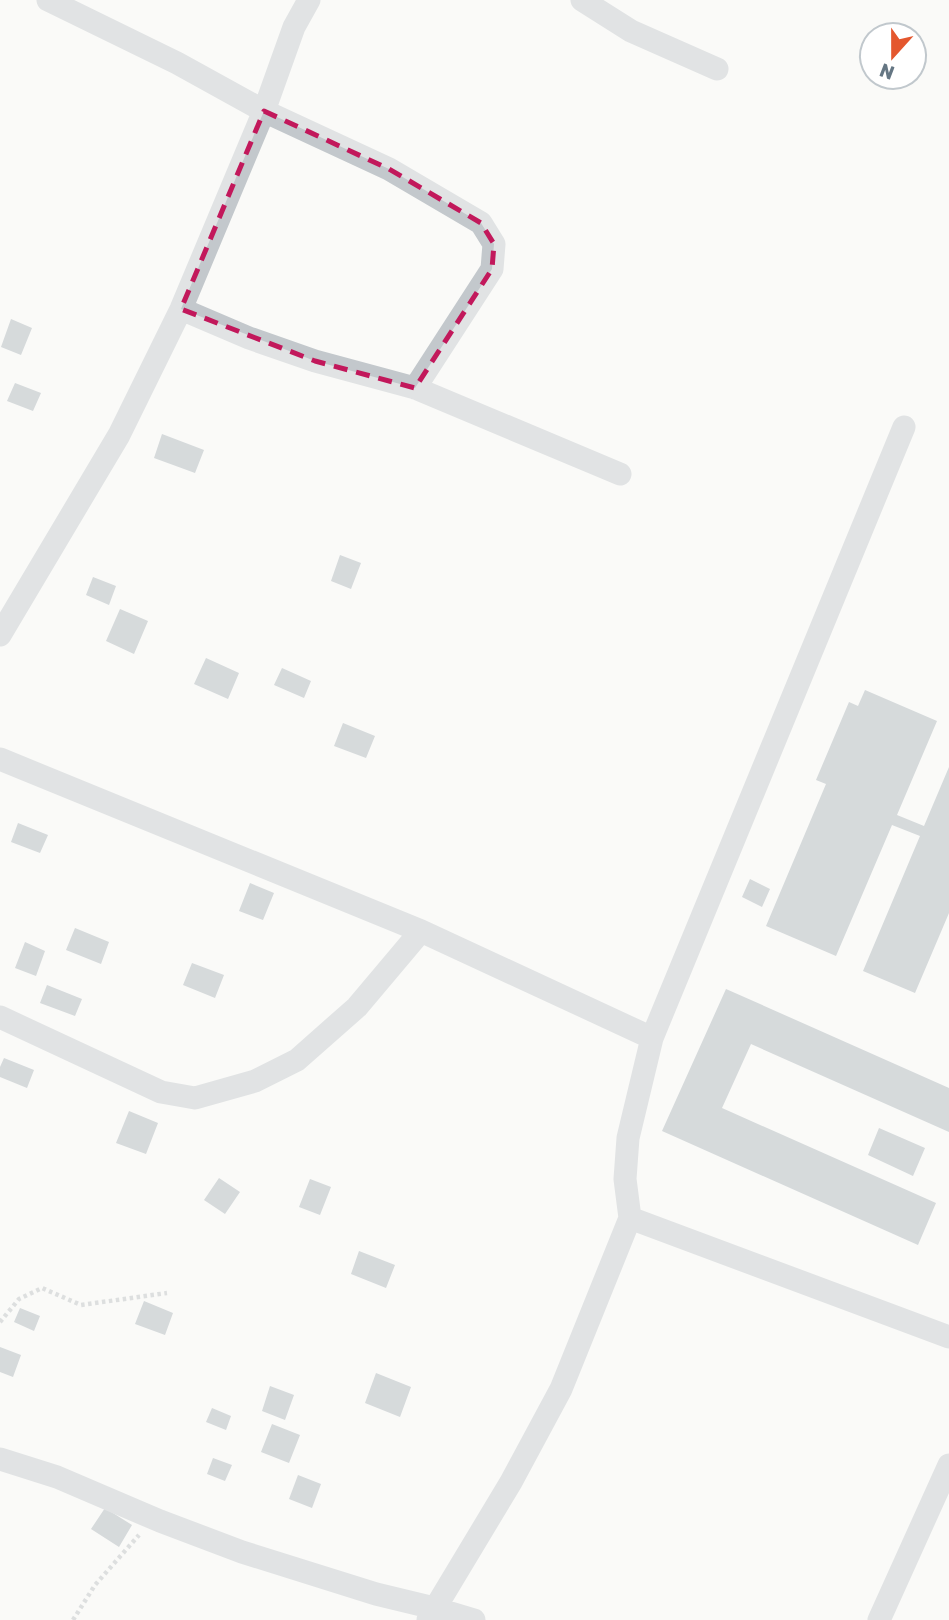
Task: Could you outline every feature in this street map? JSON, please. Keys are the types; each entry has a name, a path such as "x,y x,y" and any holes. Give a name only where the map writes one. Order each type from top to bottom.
{"street":[{"path":"48,0 177,63 264,111 389,169 481,223 494,244 492,269 415,388"},
{"path":"0,635 119,435 181,309 264,111 294,27 309,0"},
{"path":"582,0 631,31 718,69"},
{"path":"181,309 249,338 315,361 415,388 620,474"},
{"path":"431,1614 511,1482 561,1389 630,1217 625,1179 628,1138 652,1038 904,427"},
{"path":"0,759 421,931 652,1038"},
{"path":"0,1017 161,1092 195,1098 254,1081 298,1060 357,1007 421,931"},
{"path":"630,1217 949,1337"},
{"path":"0,1459 57,1477 205,1539 400,1601 431,1614 474,1620"},
{"path":"878,1620 949,1465"}],"path":[{"path":"0,1322 19,1299 42,1287 80,1305 167,1293"},
{"path":"74,1620 95,1585 121,1555 140,1534 160,1521"}],"highlighted area":[{"path":"264,111 389,169 481,223 494,244 492,269 415,388 315,361 181,309"}],"building":[{"path":"11,319 32,328 21,355 1,347"},
{"path":"15,383 41,393 33,411 7,401"},
{"path":"162,434 204,450 195,473 154,458"},
{"path":"340,555 361,563 351,589 331,581"},
{"path":"93,577 116,586 109,605 86,595"},
{"path":"120,609 148,621 134,654 106,641"},
{"path":"206,658 239,673 228,699 194,684"},
{"path":"282,668 311,681 304,698 274,685"},
{"path":"865,690 937,721 897,815 924,826 949,767 949,913 915,993 863,971 920,836 892,825 836,956 766,926 826,784 816,780 849,702 858,706"},
{"path":"343,723 375,736 366,758 334,746"},
{"path":"18,823 48,835 40,853 11,842"},
{"path":"750,879 770,889 762,907 742,897"},
{"path":"250,883 274,893 263,920 239,911"},
{"path":"75,928 109,942 101,964 66,950"},
{"path":"25,942 45,951 36,976 15,968"},
{"path":"192,963 224,975 215,998 183,985"},
{"path":"47,985 82,999 75,1016 40,1003"},
{"path":"726,989 949,1088 949,1132 751,1044 722,1108 936,1203 918,1245 662,1131"},
{"path":"4,1058 34,1070 27,1088 0,1077"},
{"path":"129,1111 158,1123 146,1154 116,1143"},
{"path":"879,1128 925,1148 913,1176 868,1155"},
{"path":"219,1178 240,1192 225,1214 204,1200"},
{"path":"310,1179 331,1187 320,1215 299,1207"},
{"path":"359,1251 395,1265 386,1288 351,1274"},
{"path":"144,1301 173,1313 165,1335 135,1324"},
{"path":"20,1308 40,1316 34,1331 14,1322"},
{"path":"0,1347 21,1355 13,1377 0,1372"},
{"path":"376,1373 411,1387 400,1417 365,1403"},
{"path":"270,1386 294,1395 285,1420 262,1411"},
{"path":"212,1408 231,1416 226,1430 206,1422"},
{"path":"272,1424 300,1435 289,1463 261,1452"},
{"path":"213,1458 232,1465 225,1481 207,1474"},
{"path":"298,1475 321,1484 312,1508 289,1499"},
{"path":"105,1508 132,1525 119,1547 91,1529"}]}
